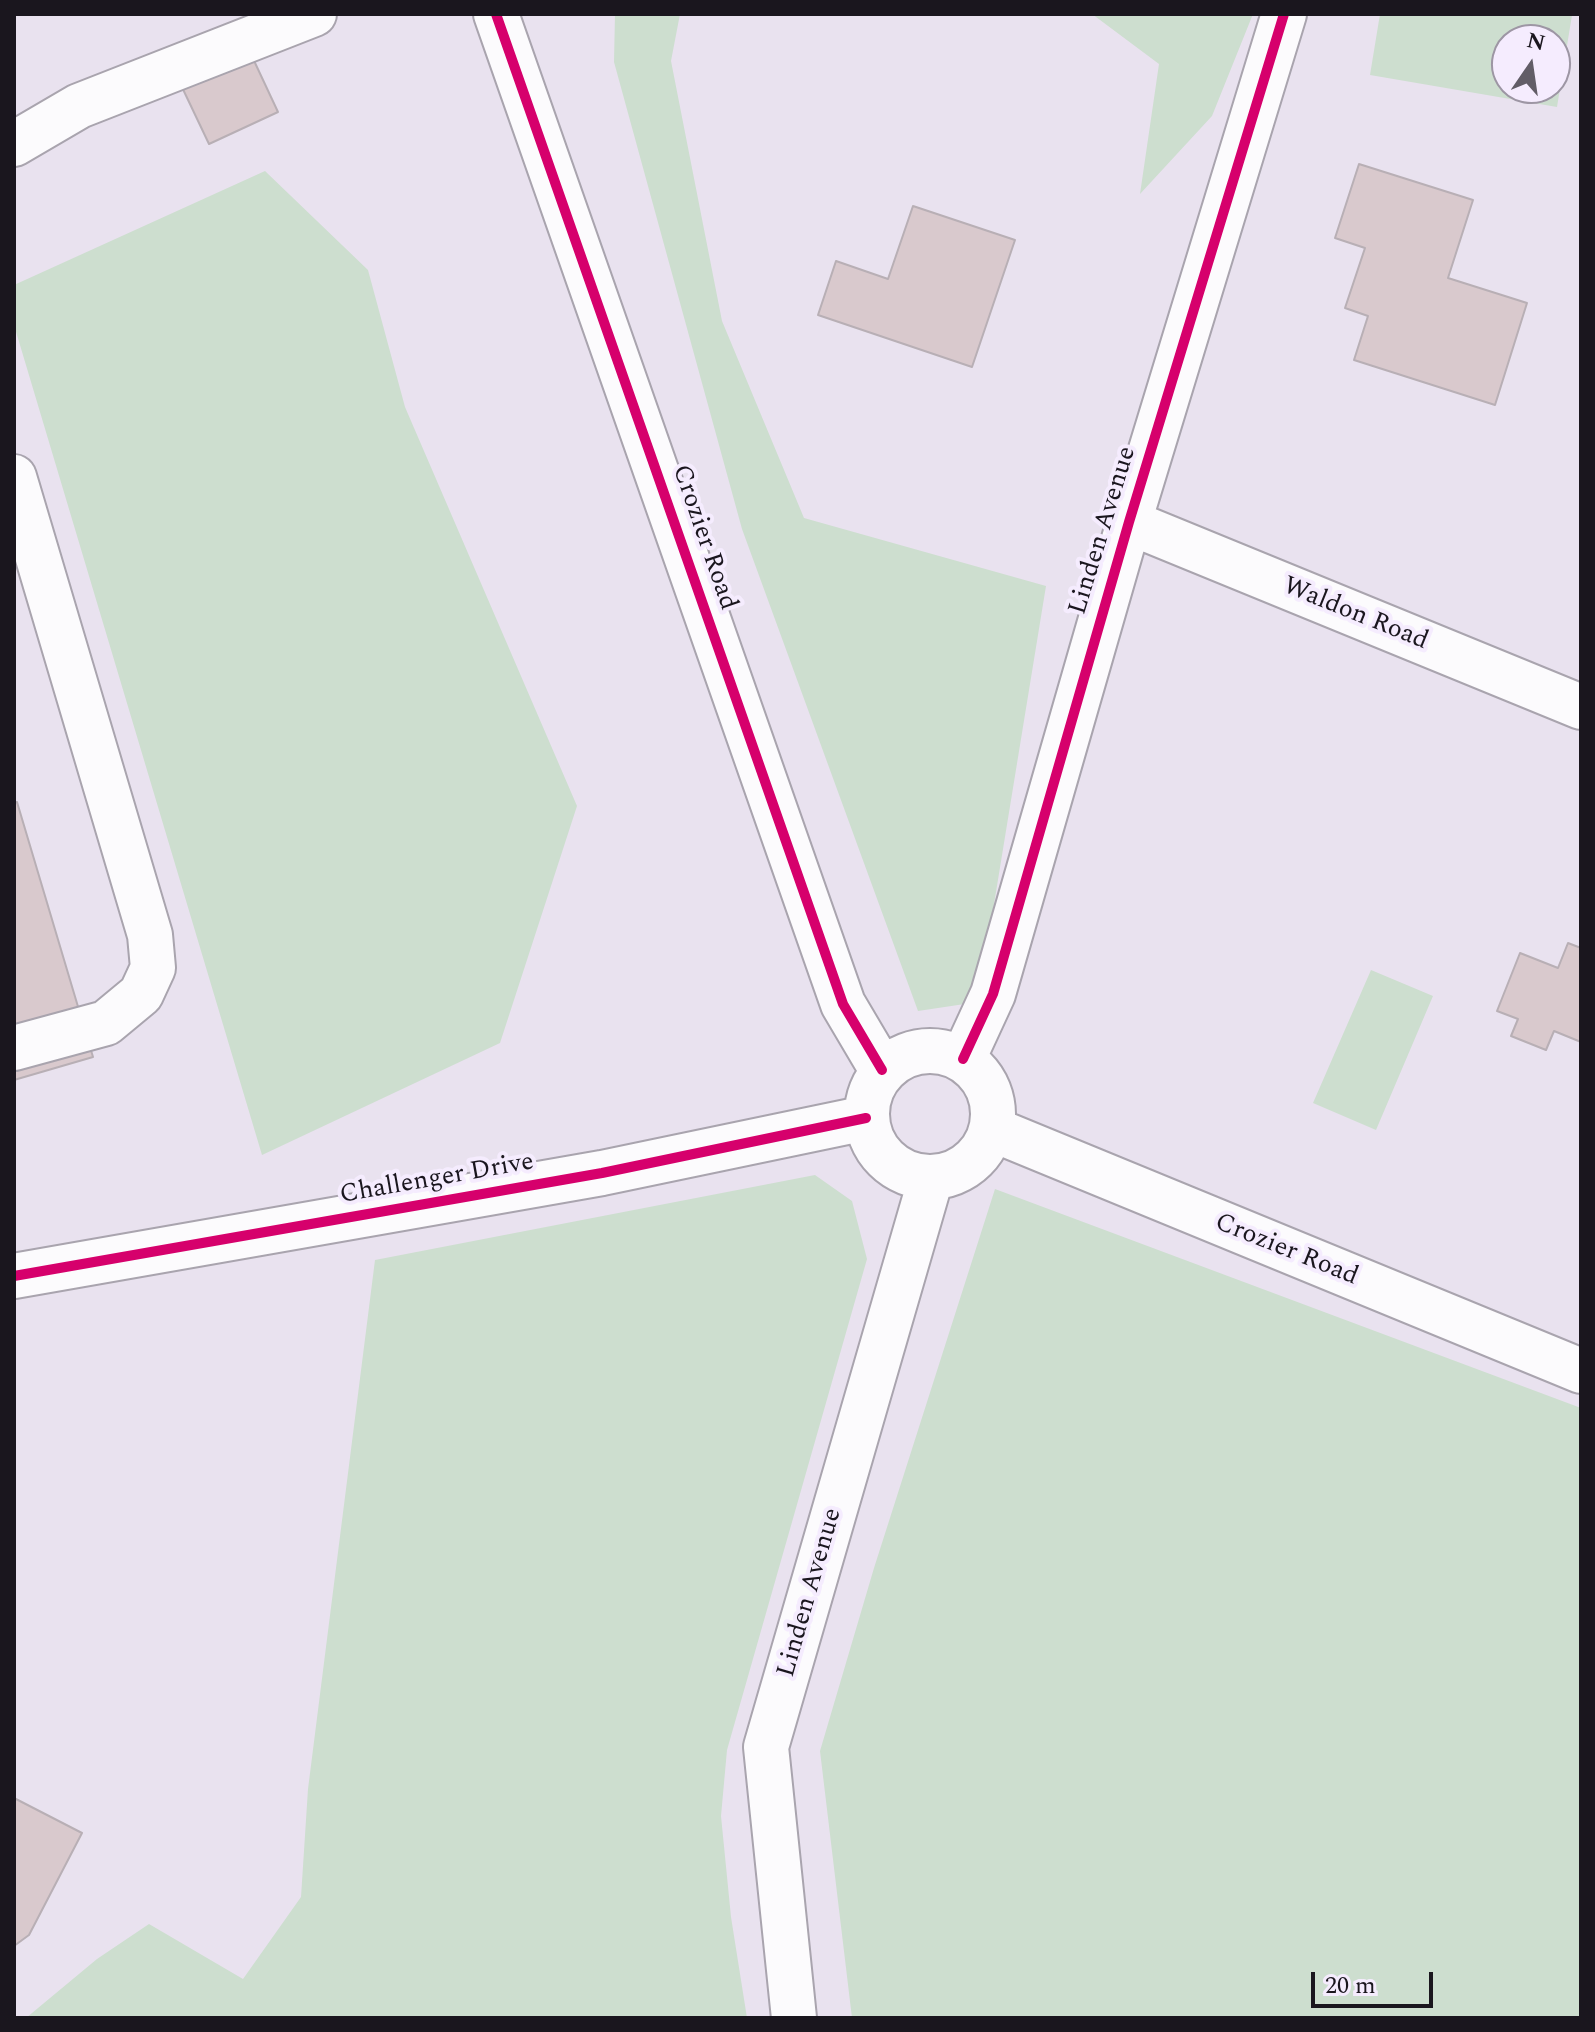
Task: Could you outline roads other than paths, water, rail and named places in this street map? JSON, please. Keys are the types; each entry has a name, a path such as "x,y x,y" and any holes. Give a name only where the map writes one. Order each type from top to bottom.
{"street":[{"path":"14,144 79,106 314,14"},
{"name":"Crozier Road","path":"496,14 843,1004 882,1070"},
{"name":"Linden Avenue","path":"963,1059 993,994 1129,522 1284,14"},
{"path":"14,477 150,935 153,968 141,994 106,1023 14,1048"},
{"name":"Waldon Road","path":"1129,522 1581,707"},
{"path":"936,1050 963,1059 982,1077 993,1102 992,1129 980,1154 958,1171 931,1178 899,1170 875,1148 866,1118 867,1100 882,1070 907,1054 936,1050"},
{"name":"Challenger Drive","path":"14,1276 602,1173 866,1118"},
{"name":"Crozier Road","path":"992,1129 1581,1371"},
{"name":"Linden Avenue","path":"794,2018 766,1747 931,1178"}]}
